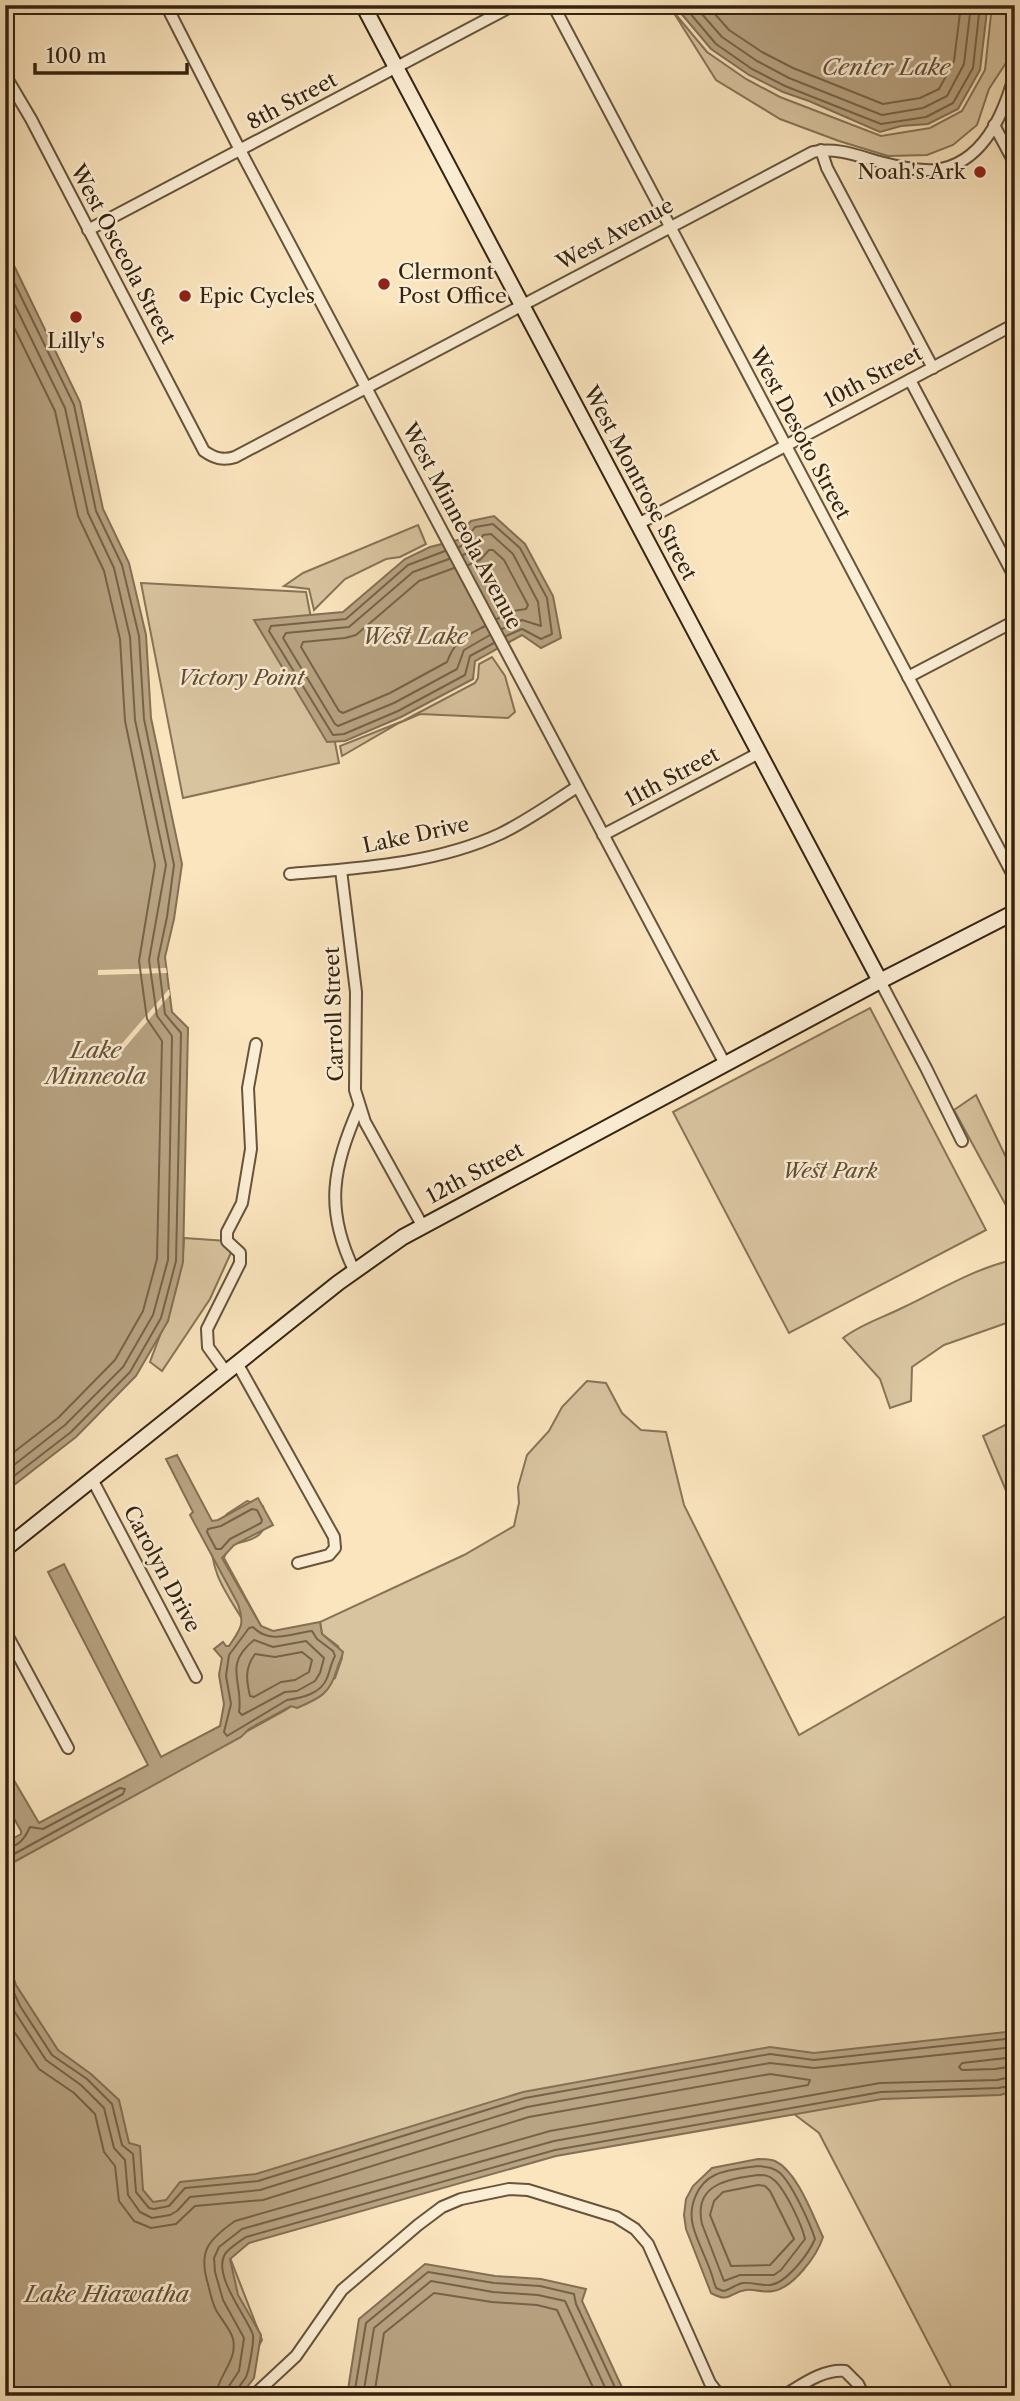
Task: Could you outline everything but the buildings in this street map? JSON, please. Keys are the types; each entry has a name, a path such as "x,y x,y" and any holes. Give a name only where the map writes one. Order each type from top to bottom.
{"main road":[{"name":"West Montrose Street","path":"363,5 880,981"},
{"name":"12th Street","path":"5,1549 354,1270 422,1225 1015,912"}],"street":[{"name":"West Minneola Avenue","path":"166,5 240,150 724,1064"},
{"name":"8th Street","path":"88,230 514,5"},
{"name":"West Desoto Street","path":"553,5 1015,879"},
{"path":"933,368 827,168 821,150 850,154 901,167 935,170 948,167 968,158 978,149 1005,105 1015,73"},
{"name":"West Osceola Street","path":"5,75 204,451"},
{"path":"994,125 1015,164"},
{"name":"West Avenue","path":"204,451 220,459 235,457 799,158 821,150"},
{"name":"10th Street","path":"638,524 1015,324"},
{"path":"910,380 1015,578"},
{"path":"908,677 1015,621"},
{"name":"11th Street","path":"603,835 760,753"},
{"name":"Lake Drive","path":"290,874 402,862 472,845 517,826 578,787"},
{"name":"Carroll Street","path":"341,870 356,992 354,1075 359,1107 422,1225"},
{"path":"880,981 962,1141"},
{"path":"256,1044 248,1088 251,1149 242,1203 227,1232 227,1241 240,1253 240,1263 207,1329 208,1347 232,1368 334,1537 335,1548 329,1555 298,1563"},
{"path":"354,1270 338,1232 335,1201 340,1156 359,1107"},
{"name":"Carolyn Drive","path":"92,1479 196,1678"},
{"path":"5,1631 68,1748"},
{"path":"253,2396 296,2357 342,2291 418,2225 442,2207 461,2199 509,2189 528,2190 616,2217 635,2229 648,2244 710,2383 720,2396"},
{"path":"783,2396 834,2370 845,2371 858,2384 864,2396"}],"green space":[{"path":"992,5 1015,5 1015,49 989,89 977,125 953,145 927,155 888,156 780,119 716,80 672,10 707,52 746,79 780,97 881,136 930,128 962,111 985,70"},
{"path":"418,525 426,544 345,579 314,610 309,589 284,586 303,573"},
{"name":"Victory Point","path":"141,583 306,592 339,763 183,798"},
{"path":"492,657 505,676 515,712 508,718 420,714 342,756 340,746 403,721 475,683 479,664"},
{"name":"West Park","path":"870,1008 986,1230 789,1333 673,1112"},
{"path":"976,1095 1015,1176 1015,1222 954,1110"},
{"path":"184,1238 227,1241 234,1246 210,1299 162,1371 150,1362 177,1286"},
{"path":"1015,1247 1015,1320 944,1345 912,1367 911,1401 890,1408 880,1379 843,1338 864,1325 967,1276 1008,1261"},
{"path":"587,1381 606,1383 622,1413 641,1430 666,1432 684,1505 799,1735 1015,1611 1015,2054 160,2225 5,2016 5,1863 284,1711 335,1678 342,1658 338,1646 322,1634 320,1622 464,1555 514,1526 519,1503 518,1487 527,1455 549,1431 562,1407"},
{"path":"1015,1420 1015,1512 983,1436"},
{"path":"247,1501 263,1506 263,1530 253,1538 229,1545 224,1558 261,1626 244,1622 230,1600 216,1570 211,1547 211,1533 227,1514"},
{"path":"1015,2075 1015,2396 956,2396 819,2133 794,2114 662,2129 359,2202 239,2242 229,2255 262,2340 232,2396 5,2396 5,2358 10,2341 11,2313 21,2288 30,2277 46,2269 128,2249 146,2248 207,2231 313,2195 443,2156 718,2096 824,2085"}],"water":[{"name":"Center Lake","path":"674,5 987,5 987,11 980,70 958,109 928,124 901,126 880,132 749,75 711,49"},
{"name":"Lake Minneola","path":"5,247 80,402 103,509 129,563 146,635 151,718 182,864 165,957 172,1012 188,1028 183,1262 168,1321 136,1376 76,1437 5,1492"},
{"name":"West Lake","path":"494,516 525,544 553,596 561,638 541,648 522,635 475,661 473,679 401,717 345,741 327,742 254,620 343,612 405,559 430,547 466,538 463,530 471,521"},
{"path":"177,1455 212,1521 258,1498 273,1525 234,1545 222,1558 261,1626 273,1631 320,1622 322,1634 343,1652 334,1677 327,1690 318,1698 297,1708 291,1706 249,1729 241,1737 5,1867 5,1843 21,1834 21,1831 5,1802 5,1765 39,1823 148,1765 48,1572 64,1564 161,1757 220,1726 224,1704 219,1675 222,1658 214,1649 223,1642 229,1646 239,1630 241,1617 238,1604 190,1515 193,1512 166,1459"},
{"name":"Lake Hiawatha","path":"5,1953 16,1985 58,2050 91,2074 119,2100 129,2143 140,2146 143,2190 153,2202 166,2200 180,2182 256,2174 523,2092 770,2047 814,2053 1015,2031 1015,2091 1000,2095 882,2099 556,2156 249,2243 230,2259 238,2295 261,2335 254,2378 240,2396 5,2396"},
{"path":"758,2159 775,2161 790,2174 804,2195 823,2237 803,2270 781,2289 746,2290 726,2297 718,2296 711,2293 686,2229 686,2199 693,2186 712,2168"},
{"path":"425,2264 495,2276 541,2279 586,2289 582,2301 626,2396 347,2396 359,2319"}],"pier":[{"path":"166,968 167,973 98,975 98,970"},
{"path":"169,989 170,995 122,1051 119,1047"}],"place":[{"name":"Noah's Ark","path":"980,172"},
{"name":"Clermont Post Office","path":"384,284"},
{"name":"Epic Cycles","path":"185,296"},
{"name":"Lilly's","path":"76,317"}]}
